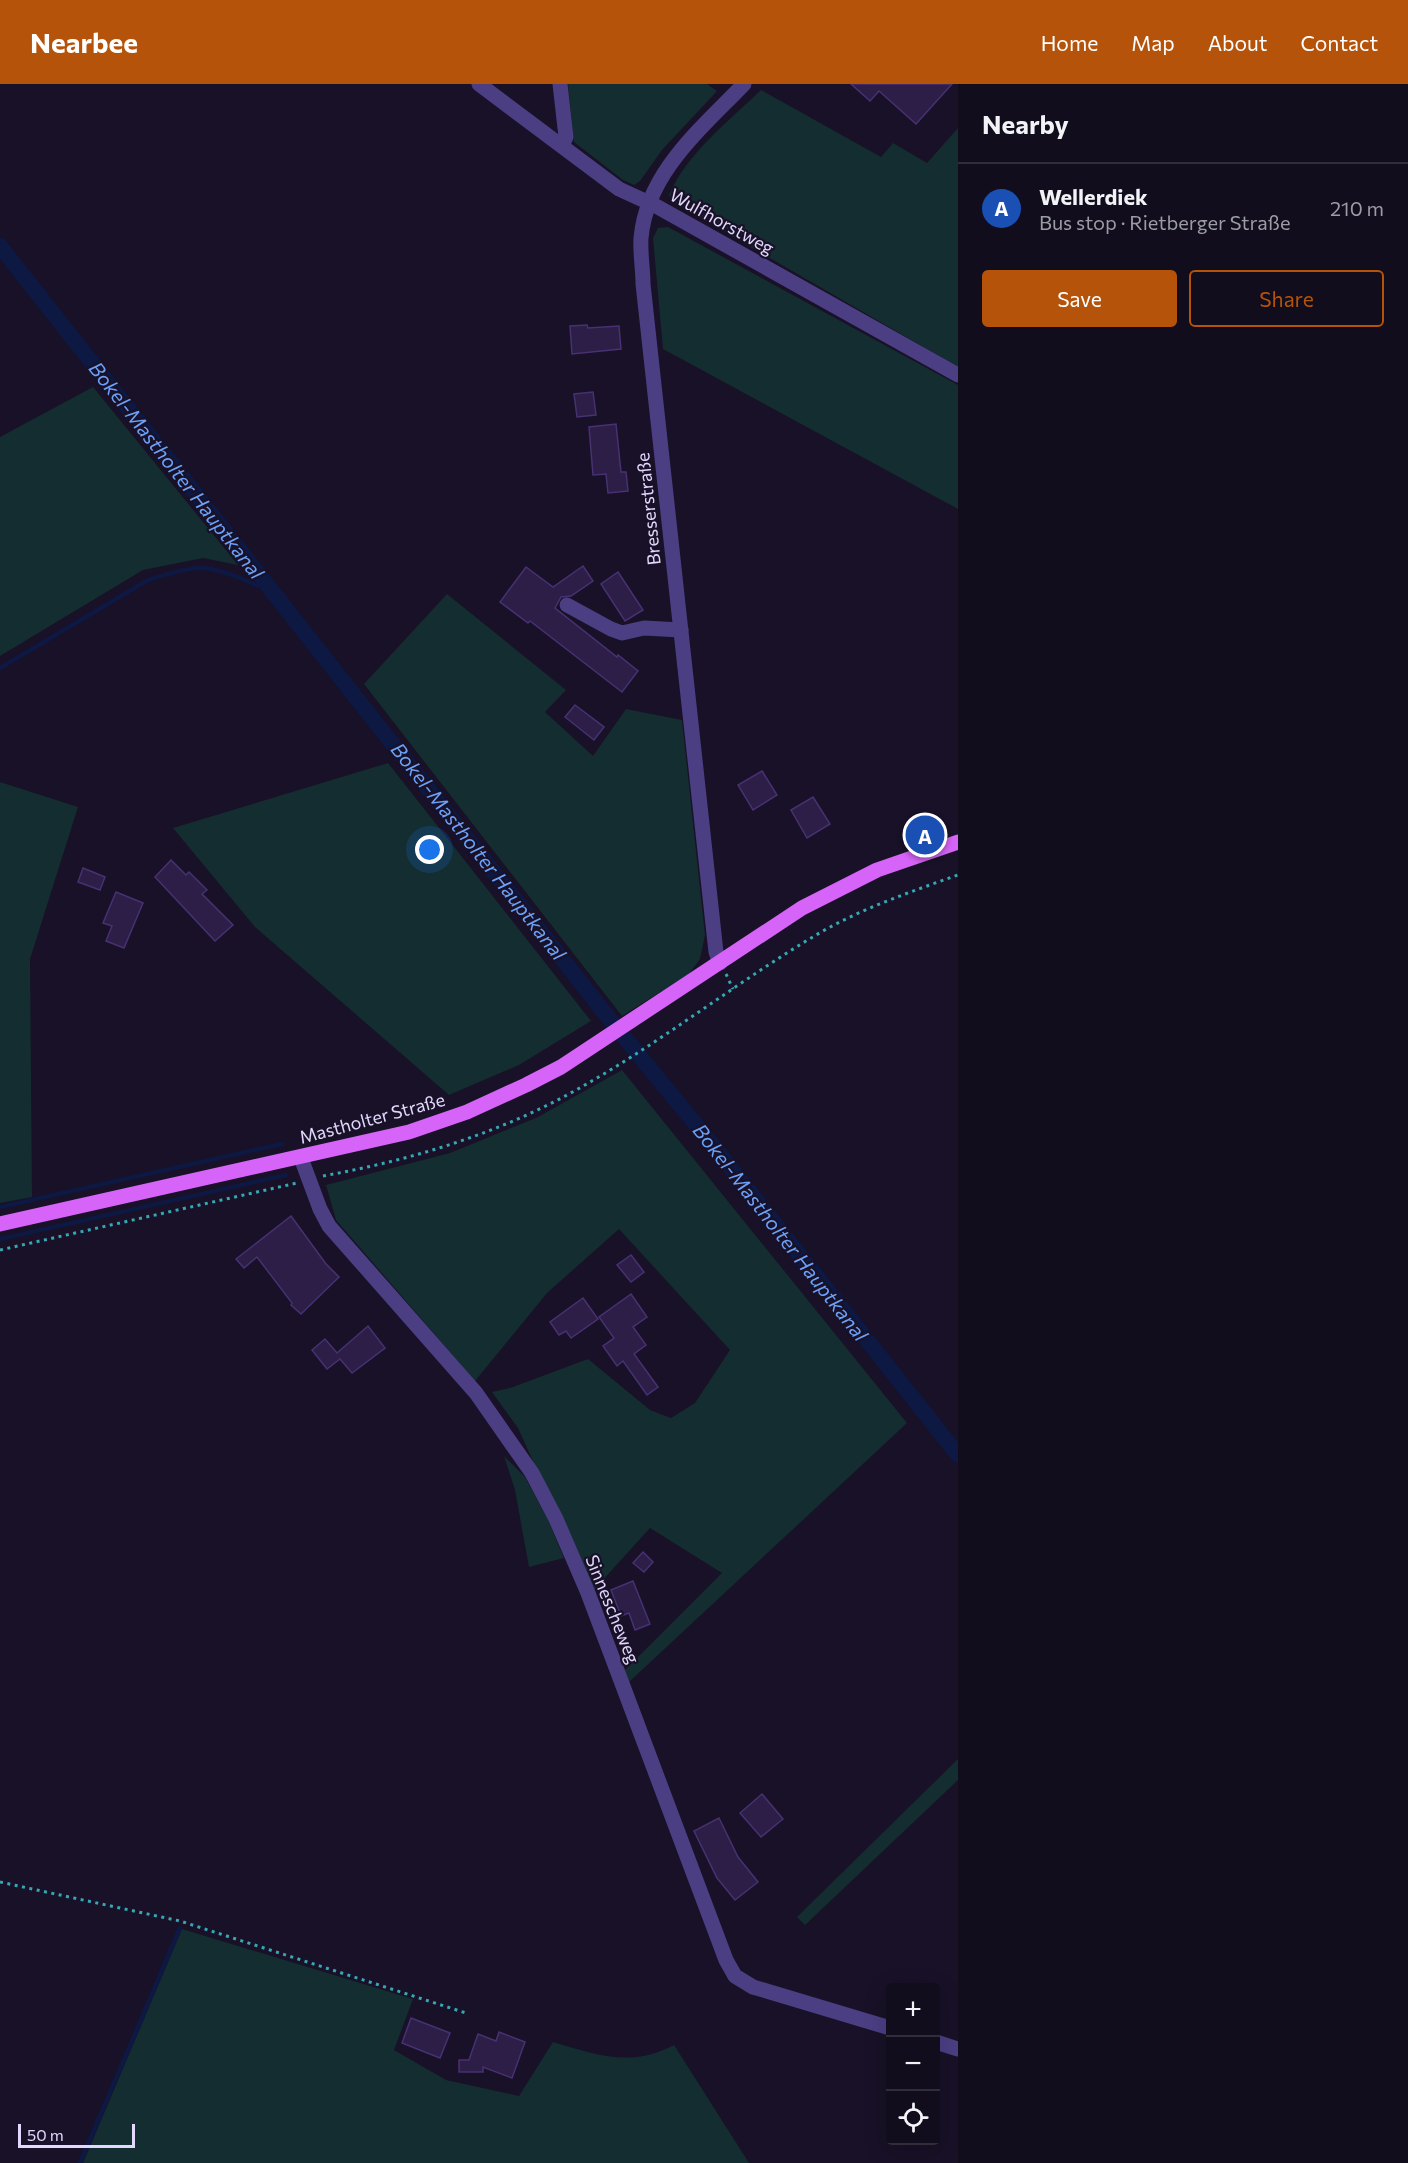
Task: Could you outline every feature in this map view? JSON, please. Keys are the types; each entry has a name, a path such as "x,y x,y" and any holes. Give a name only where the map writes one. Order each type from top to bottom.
{"main road":[{"name":"Mastholter Straße","path":"0,1224 301,1158 409,1132 467,1112 526,1085 597,1044 802,908 877,870 958,842"}],"street":[{"name":"Wulfhorstweg","path":"479,84 619,189 648,202 958,375"},
{"path":"560,84 566,137 562,146"},
{"name":"Bresserstraße","path":"720,963 716,952 643,284 641,238 648,202 664,172 682,148 744,84"},
{"path":"567,604 622,633 644,628 681,630"},
{"name":"Sinnescheweg","path":"301,1158 320,1209 329,1226 476,1393 532,1473 556,1520 588,1593 726,1960 735,1976 753,1987 886,2027"},
{"path":"940,2043 958,2049"}],"path":[{"path":"619,1065 818,934 887,901 958,875"},
{"path":"0,1882 180,1922 466,2013"}],"green space":[{"path":"568,84 707,84 717,91 662,150 640,181 634,185 623,180 574,142"},
{"path":"761,90 881,157 893,143 927,163 958,128 958,367 673,202 669,195 686,165 710,138"},
{"path":"668,227 958,385 958,509 663,349 653,238 658,228"},
{"path":"93,387 238,565 203,558 143,570 0,656 0,437"},
{"path":"447,594 566,690 545,712 593,756 626,709 682,720 705,935 700,959 689,974 622,1016 364,684"},
{"path":"388,763 591,1021 519,1065 449,1095 255,927 173,828"},
{"path":"0,782 78,807 30,959 32,1197 0,1203"},
{"path":"622,1070 907,1423 629,1682 624,1671 722,1573 650,1528 592,1592 518,1428 492,1392 510,1388 588,1359 650,1410 671,1418 695,1403 730,1350 619,1229 547,1293 475,1381 336,1220 326,1185 450,1153 538,1117"},
{"path":"504,1456 525,1477 549,1522 564,1558 529,1567 515,1490"},
{"path":"958,1759 958,1780 805,1925 797,1917"},
{"path":"182,1929 413,1999 394,2050 446,2080 519,2096 553,2042 599,2055 628,2058 658,2052 674,2045 749,2163 83,2163"}],"building":[{"path":"851,84 952,84 916,124 879,91 870,101"},
{"path":"587,325 588,328 619,326 621,349 572,354 570,326"},
{"path":"593,392 596,415 577,417 574,394"},
{"path":"616,424 621,472 626,472 628,491 608,493 606,474 593,475 589,427"},
{"path":"583,566 593,581 571,596 561,597 555,608 638,671 622,692 530,621 528,623 500,602 526,567 553,587"},
{"path":"618,572 643,610 625,621 601,584"},
{"path":"575,705 604,727 594,740 565,717"},
{"path":"762,771 777,795 753,810 738,785"},
{"path":"813,797 830,824 807,838 791,810"},
{"path":"171,860 186,875 189,872 207,890 202,894 233,925 215,941 155,877"},
{"path":"83,868 105,877 100,890 78,882"},
{"path":"116,892 143,903 124,948 106,941 112,926 103,923"},
{"path":"291,1216 326,1264 339,1277 301,1314 291,1305 292,1303 257,1257 244,1268 236,1259"},
{"path":"631,1255 644,1272 631,1282 617,1265"},
{"path":"631,1294 647,1317 633,1327 646,1345 634,1354 658,1387 647,1395 623,1361 617,1366 603,1346 614,1338 599,1317"},
{"path":"583,1298 598,1319 571,1338 566,1331 559,1335 550,1322"},
{"path":"368,1326 385,1348 352,1373 340,1359 327,1369 312,1350 325,1339 337,1353"},
{"path":"643,1552 653,1562 644,1572 633,1563"},
{"path":"633,1581 650,1624 635,1630 629,1613 621,1616 611,1590"},
{"path":"762,1794 783,1819 761,1837 740,1813"},
{"path":"719,1818 738,1857 758,1882 735,1900 717,1878 694,1831"},
{"path":"411,2018 450,2033 440,2058 402,2043"},
{"path":"499,2032 525,2042 512,2078 483,2067 483,2072 459,2072 459,2060 469,2060 478,2034 496,2041"}],"waterway":[{"name":"Bokel-Mastholter Hauptkanal","path":"0,246 611,1021 711,1143 958,1455"},
{"path":"0,668 148,580 167,574 197,568 211,569 238,577 273,593"},
{"path":"0,1207 282,1144"},
{"path":"0,1239 286,1175"},
{"path":"80,2163 180,1928"}],"place":[{"name":"Wellerdiek","path":"925,835"}]}
